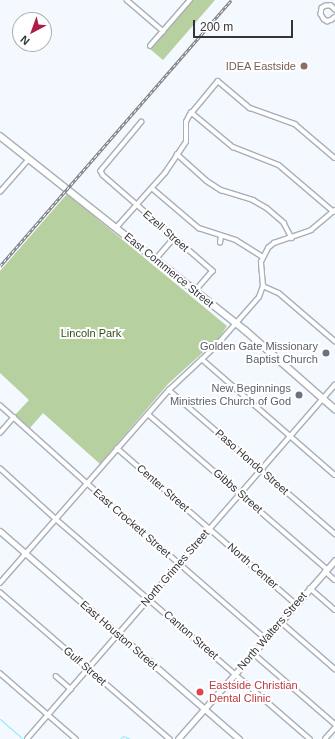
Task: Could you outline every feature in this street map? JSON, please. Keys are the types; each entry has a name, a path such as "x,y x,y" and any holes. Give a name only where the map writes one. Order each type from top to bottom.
{"main road":[{"name":"East Commerce Street","path":"0,136 236,324 335,409"},
{"name":"East Houston Street","path":"0,531 239,739"},
{"name":"North Walters Street","path":"178,739 335,560"}],"street":[{"path":"128,0 163,31"},
{"path":"150,46 190,0"},
{"path":"335,10 328,6 321,10 321,14 324,19 331,20 335,24"},
{"path":"331,20 335,17"},
{"path":"116,228 165,173 186,142 186,122 191,112 218,81 250,108 295,124 335,158"},
{"path":"0,583 169,390 236,324 259,297 263,286 261,267 263,257 268,248 274,243 292,238 317,227 334,211 279,165 233,147 191,112"},
{"name":"Ezell Street","path":"142,122 100,171 103,176 213,271 195,292"},
{"path":"177,154 207,181 221,190 253,200 267,208 284,223 292,238"},
{"path":"0,192 29,159"},
{"path":"152,188 199,228 245,245 263,257"},
{"path":"220,243 221,236"},
{"path":"155,260 174,238"},
{"path":"263,286 279,293 335,341"},
{"path":"202,359 335,475"},
{"name":"North Grimes Street","path":"28,738 260,469 335,385"},
{"name":"Paso Hondo Street","path":"169,390 335,534"},
{"name":"East Crockett Street","path":"0,405 266,639"},
{"name":"Gibbs Street","path":"148,414 240,493 326,570 335,580"},
{"path":"0,433 14,417"},
{"name":"Center Street","path":"117,448 209,528"},
{"name":"Canton Street","path":"0,468 56,519 310,739"},
{"name":"North Center","path":"209,528 296,604"},
{"path":"310,588 335,610"},
{"name":"Gulf Street","path":"0,592 170,739"},
{"path":"281,622 335,669"},
{"path":"253,653 335,724"},
{"path":"0,673 76,739"},
{"path":"56,676 71,689"},
{"path":"325,739 335,728"}],"green space":[{"path":"193,0 215,0 163,60 150,49"},
{"name":"Lincoln Park","path":"67,194 227,326 219,338 168,384 100,464 43,413 30,428 15,415 29,400 0,373 0,271"}],"waterway":[{"path":"0,719 23,739"},
{"path":"120,739 123,736 130,739"}],"railway":[{"path":"0,266 231,0"}],"place":[{"name":"IDEA Eastside","path":"304,66"},
{"name":"Golden Gate Missionary Baptist Church","path":"326,353"},
{"name":"New Beginnings Ministries Church of God","path":"299,395"},
{"name":"Eastside Christian Dental Clinic","path":"200,692"}]}
